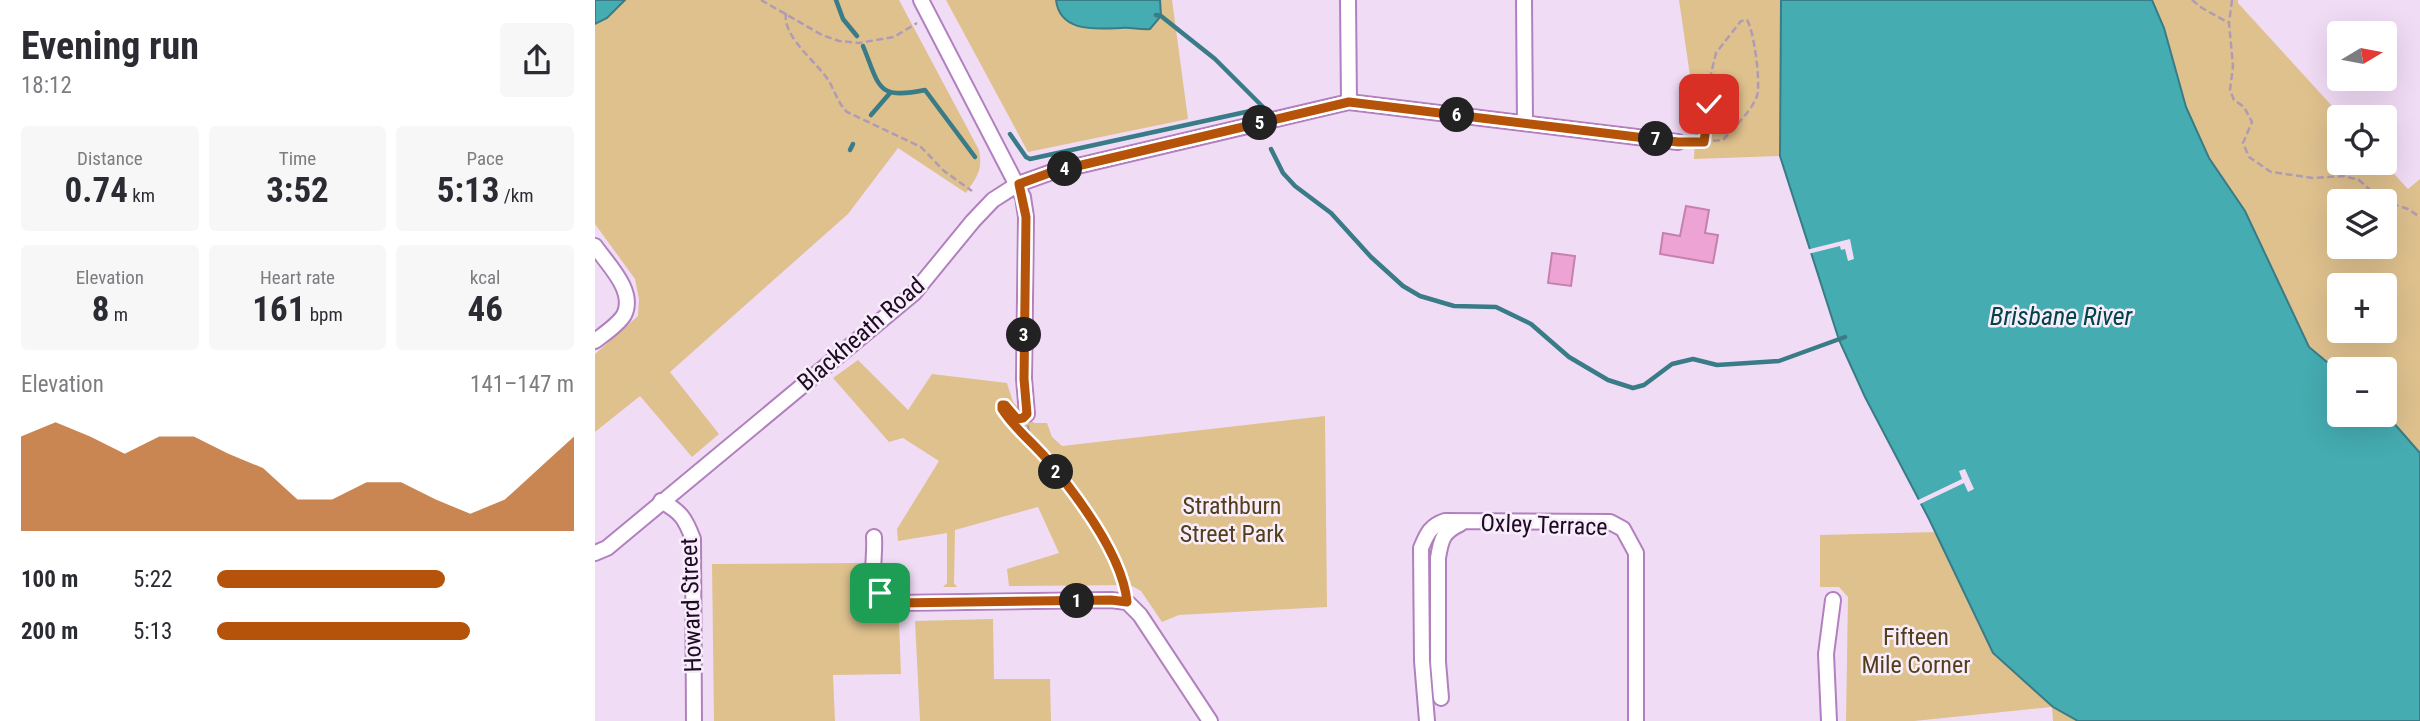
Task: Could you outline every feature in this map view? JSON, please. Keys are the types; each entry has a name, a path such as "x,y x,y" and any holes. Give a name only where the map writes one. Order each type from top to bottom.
{"street":[{"path":"921,0 1019,184 1026,217 1024,379 1027,414"},
{"path":"1348,0 1349,102"},
{"path":"1524,0 1525,123"},
{"name":"Blackheath Road","path":"595,553 607,548 914,293 989,205 1019,184 1052,172 1349,102 1678,142"},
{"path":"595,246 625,290 628,303 623,317 595,341"},
{"name":"Howard Street","path":"661,501 678,511 687,523 693,539 695,721"},
{"name":"Oxley Terrace","path":"1427,721 1422,661 1422,548 1434,525 1445,521 1610,522 1623,529 1636,553 1636,721"},
{"name":"Oxley Terrace","path":"1441,698 1438,662 1438,558 1446,531 1465,522"},
{"path":"874,537 874,583 880,593 898,603 1127,602 1140,615 1210,721"},
{"path":"1829,721 1826,654 1833,600"},
{"path":"1422,661 1438,662"}],"path":[{"path":"761,0 822,35 839,41 859,43 894,37 929,15"},
{"path":"2192,0 2229,23"},
{"path":"2232,0 2229,23 2233,66 2231,90 2234,100 2244,107 2252,122 2243,143 2249,157 2271,172 2313,178 2344,176 2359,180 2381,200 2408,209 2420,217"},
{"path":"786,13 786,24 792,34 848,112 921,147 944,171 972,191"},
{"path":"1678,142 1704,142 1723,139 1758,95 1752,27 1747,20 1741,21 1716,53 1711,74 1704,142"},
{"path":"1027,414 1017,419 1005,405 1002,407 1014,426 1046,458 1103,539 1125,585 1127,602"}],"green space":[{"path":"595,0 899,0 979,150 980,168 966,193 898,148 848,214 670,372 719,434 692,457 640,396 595,432 595,354 638,316 639,299 635,279 595,224"},
{"path":"946,0 1172,0 1188,119 1028,152"},
{"path":"1679,0 1781,0 1780,156 1694,159 1696,117"},
{"path":"2152,0 2238,0 2331,105 2327,105 2327,175 2395,175 2408,189 2420,179 2420,453 2397,427 2397,357 2327,357 2327,362 2309,347 2245,211 2209,158 2186,107 2164,28"},
{"name":"Strathburn Street Park","path":"858,360 908,410 932,374 1007,383 1013,402 1034,423 1047,423 1052,437 1062,446 1325,416 1327,607 1179,615 1162,622 1141,591 1130,585 1009,586 1007,569 1059,553 1038,507 955,530 954,583 957,587 943,587 947,583 947,533 898,541 897,529 939,461 903,438 889,442 833,378"},
{"name":"Fifteen Mile Corner","path":"1936,532 1993,653 2053,707 2078,721 2053,721 2052,707 1914,721 1846,721 1848,597 1839,587 1820,587 1820,535"},
{"path":"860,563 862,583 869,602 878,611 899,621 901,674 833,675 835,721 714,721 712,564"},
{"path":"993,619 994,679 1050,679 1051,721 920,721 915,621"}],"water":[{"path":"595,0 625,0 607,18 595,24"},
{"path":"1056,0 1160,0 1161,16 1150,29 1081,27 1064,18"},
{"name":"Brisbane River","path":"1781,0 2152,0 2164,28 2186,107 2209,158 2245,211 2309,347 2327,362 2327,427 2397,427 2420,453 2420,721 2078,721 2053,707 1993,653 1929,519 1865,397 1839,340 1780,156"}],"pier":[{"path":"1850,239 1854,259 1848,261 1845,249 1841,250 1840,246 1808,254 1806,250"},
{"path":"1965,469 1974,489 1968,492 1964,483 1918,505 1916,501 1962,479 1959,471"}],"building":[{"path":"1686,206 1709,210 1705,233 1718,235 1713,263 1660,254 1663,233 1680,236"},
{"path":"1552,253 1575,256 1571,286 1548,283"}],"waterway":[{"path":"836,0 843,19 857,36"},
{"path":"1010,134 1030,159 1264,108 1215,59 1161,16 1156,15"},
{"path":"863,46 882,87 897,93 925,90 975,157"},
{"path":"871,115 890,93"},
{"path":"850,150 853,144"},
{"path":"1271,149 1283,173 1295,186 1331,213 1371,257 1403,286 1420,296 1454,306 1496,307 1531,324 1569,357 1608,380 1633,388 1644,385 1672,364 1693,359 1717,365 1779,361 1845,337"}],"route":[{"path":"880,593 898,603 1127,602 1125,585 1103,539 1046,458 1014,426 1002,409 1002,405 1005,405 1017,419 1027,414 1024,379 1026,217 1019,184 1052,172 1349,102 1678,142 1704,142 1709,104"}]}
